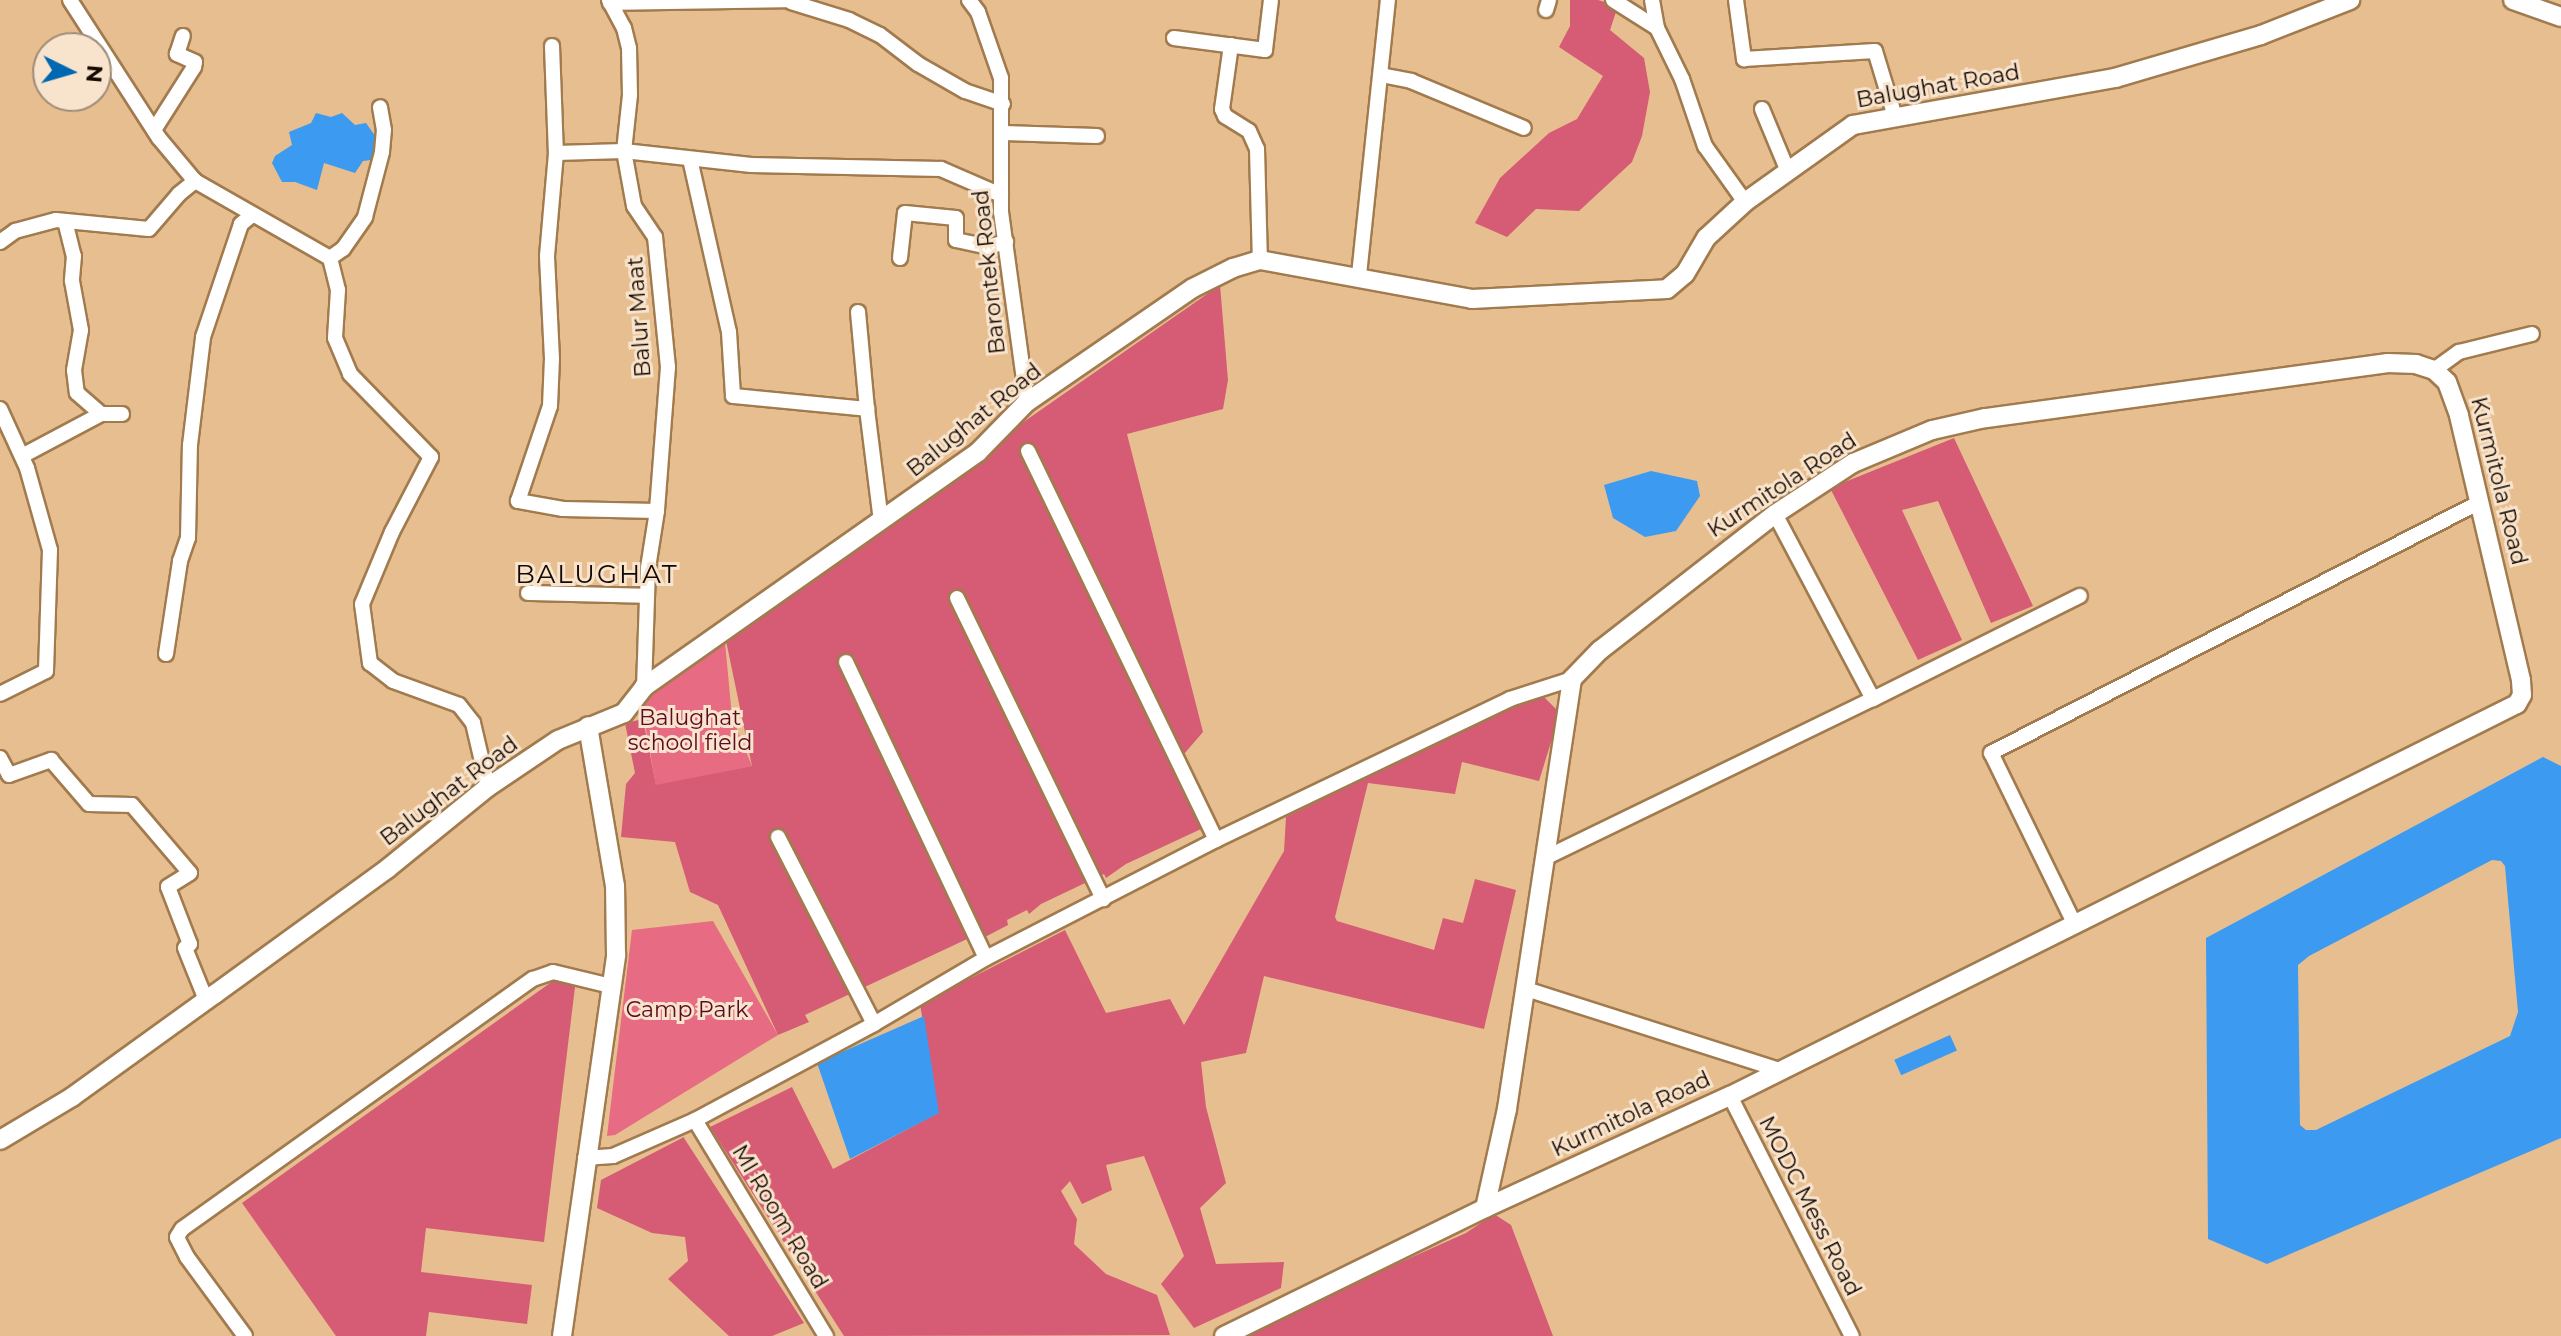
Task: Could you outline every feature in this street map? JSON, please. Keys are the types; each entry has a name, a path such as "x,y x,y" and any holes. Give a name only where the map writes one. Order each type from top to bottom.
{"street":[{"path":"70,0 154,130 195,181 330,258 338,290 335,338 350,374 431,457 392,532 362,604 370,663 393,681 459,705 473,723 488,787"},
{"name":"Barontek Road","path":"969,0 995,54 1003,104 1001,195 1027,402"},
{"path":"1174,38 1265,50 1271,0"},
{"path":"1359,275 1388,0"},
{"path":"1613,0 1657,28"},
{"path":"1652,0 1657,28 1682,79 1705,146 1745,202"},
{"path":"1736,0 1744,59 1875,51 1895,117"},
{"name":"Balughat Road","path":"0,1140 72,1097 387,869 488,787 558,740 624,713 644,687 978,452 1027,402 1193,288 1233,268 1260,260 1359,275 1472,299 1667,289 1685,274 1706,238 1745,202 1787,169 1853,125 2115,78 2261,35 2324,4 2350,0"},
{"path":"2513,0 2561,17"},
{"path":"609,2 791,1 849,20 880,35 918,64 965,91 1003,104"},
{"name":"Balur Maat","path":"609,2 624,28 629,48 630,95 624,151 634,206 655,237 668,367 647,596 644,687"},
{"path":"154,130 194,67 195,62 177,54 183,36"},
{"path":"1231,45 1222,109 1225,116 1249,131 1257,149 1260,260"},
{"path":"552,46 556,153 547,256 552,359 550,406 518,501 563,509 657,511"},
{"path":"1381,75 1411,81 1524,128"},
{"path":"330,258 343,249 365,217 382,152 384,130 380,107"},
{"path":"1762,109 1787,169"},
{"path":"1003,133 1097,136"},
{"path":"556,153 624,151 751,165 941,169 1001,195"},
{"path":"690,159 729,332 734,397 867,409"},
{"path":"0,242 15,231 65,221 149,229 179,194 195,181"},
{"path":"900,258 905,213 956,218 956,240 988,247 1006,242"},
{"path":"166,654 188,538 190,445 203,337 241,224 252,215"},
{"path":"65,221 74,256 74,305 81,330 74,370 77,393 101,414"},
{"path":"858,312 881,521"},
{"path":"2434,370 2459,352 2532,334"},
{"name":"Kurmitola Road","path":"1224,1336 1485,1208 1730,1096 2517,704 2522,695 2455,399 2447,382 2434,370 2416,364 2388,363 1972,421 1892,444 1853,463 1775,514 1665,596 1600,650 1572,679"},
{"path":"0,409 22,456 50,550 46,671 0,694"},
{"path":"22,456 101,414 122,414"},
{"path":"1028,451 1216,840"},
{"path":"2075,925 1991,753 2480,502"},
{"path":"1775,514 1873,699"},
{"path":"528,593 647,596"},
{"path":"1545,858 2080,596"},
{"path":"957,598 1103,899"},
{"path":"846,662 986,958"},
{"path":"585,1158 613,1156 695,1120 874,1024 986,958 1216,840 1510,699 1572,679 1507,1109 1485,1208"},
{"path":"562,1336 616,955 615,886 588,726"},
{"path":"0,758 9,775 51,760 89,804 132,805 190,873 168,887 190,944 185,948 206,1000"},
{"path":"778,837 874,1024"},
{"path":"245,1336 187,1257 177,1237 182,1229 533,979 553,972 611,986"},
{"path":"1526,989 1780,1070"},
{"name":"MODC Mess Road","path":"1730,1096 1852,1336"},
{"name":"MI Room Road","path":"695,1120 826,1336"}],"green space":[{"name":"Balughat school field","path":"725,642 732,717 752,766 656,786 641,701"},
{"name":"Camp Park","path":"713,921 778,1035 615,1135 607,1136 632,930"}],"shaded area":[{"path":"1570,0 1598,0 1618,6 1610,30 1644,58 1650,92 1642,136 1632,162 1579,211 1536,209 1507,237 1475,223 1500,178 1549,133 1577,119 1603,76 1559,47 1570,26"},
{"path":"1220,285 1228,380 1223,409 1127,434 1203,732 1172,768 1201,829 1126,864 1106,878 1104,874 1041,904 1029,914 1027,910 1007,920 1008,925 985,937 982,932 805,1015 809,1022 778,1035 718,905 690,892 675,842 621,837 626,784 635,773 625,723 643,719 656,785 752,766 724,631"},
{"path":"1954,438 2033,606 1991,623 1938,501 1902,510 1962,640 1918,660 1830,488"},
{"path":"1540,693 1560,713 1539,781 1462,762 1455,794 1368,783 1335,917 1337,921 1434,950 1443,918 1463,923 1475,879 1516,890 1484,1029 1264,976 1246,1053 1201,1062 1206,1107 1226,1183 1200,1208 1216,1264 1284,1262 1281,1288 1194,1328 1161,1284 1184,1256 1144,1156 1106,1165 1112,1190 1082,1204 1070,1181 1061,1191 1077,1219 1074,1244 1106,1274 1157,1295 1170,1335 844,1336 710,1127 792,1087 833,1169 938,1113 920,1004 1065,930 1106,1013 1170,999 1184,1025 1284,851 1286,817"},
{"path":"560,976 575,987 544,1242 426,1228 421,1272 532,1285 527,1324 429,1312 426,1336 336,1336 242,1203"},
{"path":"684,1137 804,1323 772,1336 729,1336 668,1279 688,1261 685,1237 652,1233 597,1208 601,1180"},
{"path":"1494,1214 1511,1225 1553,1336 1250,1336 1298,1308 1466,1233"}],"water":[{"path":"316,113 331,117 342,113 355,125 366,123 378,140 371,160 363,161 355,173 324,163 317,190 295,182 282,182 272,163 275,156 292,145 289,132 311,123"},
{"path":"1651,471 1697,481 1700,496 1676,531 1645,537 1613,518 1604,485"},
{"path":"2543,757 2561,766 2561,1138 2267,1264 2208,1239 2206,938","holes":["2492,860 2501,861 2505,866 2518,1012 2510,1036 2316,1130 2306,1130 2300,1125 2298,965 2309,956"]},
{"path":"924,1016 939,1113 850,1159 817,1063"},
{"path":"1950,1035 1957,1051 1901,1075 1894,1060"}],"district":[{"name":"BALUGHAT","path":"597,575"}]}
